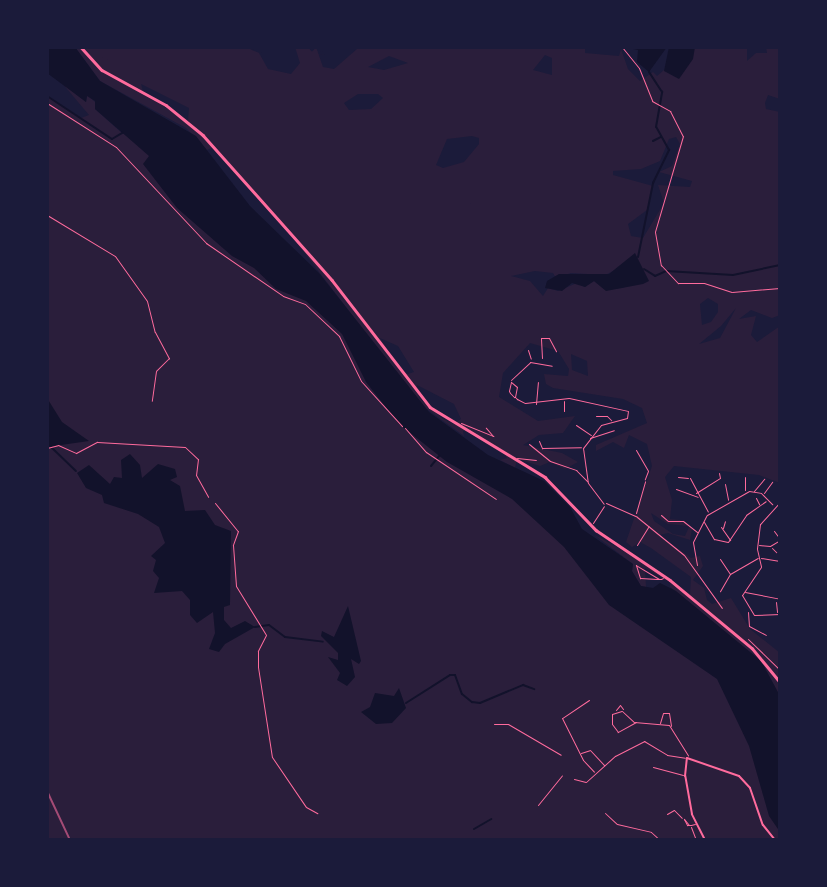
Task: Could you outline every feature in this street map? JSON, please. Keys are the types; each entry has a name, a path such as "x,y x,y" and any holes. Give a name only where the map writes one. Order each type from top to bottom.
{"main road":[{"path":"81,47 102,70 166,105 203,135 332,280 423,399 456,425 517,458 556,487 591,526 664,577 759,654 780,682"}],"street":[{"path":"541,360 541,338 549,338 556,351"},
{"path":"528,350 531,361"},
{"path":"552,366 541,360 531,361 510,382 508,389 515,397 536,404 564,399 629,412 627,418 611,420 583,447 587,481"},
{"path":"510,382 517,387 515,397"},
{"path":"536,404 538,382"},
{"path":"564,399 564,411"},
{"path":"596,416 607,415 611,420"},
{"path":"456,425 466,424 493,436 486,428"},
{"path":"576,425 591,437"},
{"path":"591,437 614,430"},
{"path":"539,441 542,448 583,447"},
{"path":"529,444 550,461 576,470 604,504"},
{"path":"635,516 648,471 636,450"},
{"path":"517,458 536,460"},
{"path":"696,493 720,478 719,472"},
{"path":"678,477 690,478 709,514"},
{"path":"745,477 746,493"},
{"path":"754,491 764,479"},
{"path":"761,493 769,490 772,482"},
{"path":"725,484 729,502"},
{"path":"676,489 698,497"},
{"path":"695,566 699,562 692,544 702,522 709,514 754,491 761,493 773,505"},
{"path":"756,498 759,504"},
{"path":"730,540 759,504 768,499"},
{"path":"742,592 759,571 757,544 761,520 773,505 780,502"},
{"path":"604,504 611,503 635,516 695,566 722,608"},
{"path":"591,526 604,504"},
{"path":"661,515 668,521 682,521 697,532"},
{"path":"725,521 722,529 730,540"},
{"path":"702,522 708,523 714,539 730,540"},
{"path":"637,545 649,526"},
{"path":"757,544 771,546 780,540 774,531"},
{"path":"771,546 776,552"},
{"path":"720,559 730,574"},
{"path":"755,564 759,559"},
{"path":"720,591 730,574 759,559 780,561"},
{"path":"659,579 645,567 636,565 640,578 659,579 664,577"},
{"path":"742,592 780,599"},
{"path":"742,592 748,610 749,626 766,635"},
{"path":"748,610 761,617 778,614 775,600"},
{"path":"589,700 562,717 580,754 595,773"},
{"path":"622,711 620,704 611,722 616,731 636,722 671,726"},
{"path":"616,710 622,711 636,722"},
{"path":"660,723 662,715 669,713 671,726 687,758 685,776 696,840"},
{"path":"574,779 584,783 606,767 616,755 648,740 667,755 728,769 745,782 763,825 775,840"},
{"path":"580,754 590,750 606,767"},
{"path":"653,767 685,776"},
{"path":"667,814 674,810 705,840"}],"path":[{"path":"622,47 639,68 652,101 670,111 683,136 655,232 661,265 679,283 704,283 732,292 780,288"},
{"path":"47,103 116,147 206,243 283,296 305,304 339,336 360,379 426,452 496,499"},
{"path":"47,215 115,256 148,301 155,332 169,358 156,371 152,401"},
{"path":"47,448 58,445 76,453 97,442 185,447 198,459 197,475 208,498"},
{"path":"215,503 238,531 233,545 236,586 266,635 258,651 257,667 271,734 273,760 304,804 317,813"},
{"path":"746,637 780,670"},
{"path":"494,724 508,724 561,755"},
{"path":"538,805 562,775"},
{"path":"605,813 617,824 652,832 660,840"}],"shaded area":[{"path":"47,47 75,47 100,81 196,136 250,206 319,273 429,412 488,455 544,481 570,507 582,529 633,564 632,571 641,586 653,588 660,583 676,591 761,661 780,696 780,832 769,816 749,746 717,679 609,605 564,547 512,499 447,462 399,424 366,382 342,334 306,301 276,289 254,268 232,256 177,208 143,164 149,156 95,109 95,101 87,96 86,102 47,73"},
{"path":"75,47 245,47 259,53 268,69 291,74 300,63 295,47 308,47 312,52 316,47 323,67 334,69 357,49 367,47 585,47 585,53 619,56 621,49 628,69 640,81 653,72 657,76 664,70 681,75 695,47 747,47 747,61 756,53 767,53 766,47 778,47 780,99 768,95 765,103 766,109 780,112 780,315 772,318 751,310 739,319 756,316 751,335 757,342 780,326 780,483 759,475 674,466 665,477 672,500 670,519 680,520 688,526 668,524 651,513 654,521 673,534 685,536 689,527 692,529 690,540 668,533 659,535 691,558 700,556 703,566 693,580 704,588 707,600 712,604 731,598 750,629 780,653 780,696 761,661 670,587 670,582 645,568 646,587 641,586 632,571 633,564 593,534 690,594 691,577 640,542 632,547 626,542 652,466 647,444 629,435 624,448 613,442 596,451 596,445 647,423 642,408 623,399 553,388 546,384 544,374 568,376 569,369 558,351 530,343 503,373 499,397 538,421 575,416 563,433 539,435 523,445 562,453 578,462 565,469 550,462 540,466 517,459 515,468 500,460 507,458 502,450 471,432 463,431 464,436 420,404 271,209 214,147 207,150 186,128 100,81","holes":["545,55 552,58 552,75 533,70","389,56 408,63 384,70 368,67","141,84 189,108 188,120 144,95","358,94 378,94 383,98 371,109 349,110 344,103","472,136 479,138 479,144 464,162 443,168 436,165 447,139","676,137 680,144 672,166 659,172 692,181 690,187 658,185 664,203 643,238 631,236 628,224 647,210 653,186 613,175 613,171 641,169 660,161 669,139","635,254 644,278 623,288 604,289 594,281 585,287 577,283 558,291 548,288 543,296 530,281 511,276 535,271 553,273 556,278 571,273 605,275 624,266","708,298 718,304 718,312 711,322 702,325 700,304","736,308 720,338 699,344 721,326","380,338 398,346 414,372 408,374 398,367","571,354 587,361 588,376 572,370","417,385 454,404 461,419 454,424 443,419 419,398"]},
{"path":"624,47 667,47 649,72 637,62 638,50"},
{"path":"669,47 695,47 693,59 679,79 664,71"},
{"path":"62,83 86,102 87,95 95,102 95,109 123,134 142,125 329,306 389,384 721,668 780,783 780,840 47,840 47,96 81,118 89,115"},
{"path":"635,253 649,281 643,284 606,291 594,281 585,287 572,283 562,291 545,288 547,281 559,274 609,274"},
{"path":"47,398 62,422 89,441 47,447"},
{"path":"130,454 140,465 142,478 158,464 175,469 177,477 170,480 180,486 185,511 205,510 215,525 231,531 230,605 224,607 224,620 231,628 245,621 255,627 225,644 219,652 209,649 215,633 213,612 197,623 190,615 190,600 182,591 154,593 159,578 153,571 156,560 151,556 165,543 159,527 138,514 104,503 102,495 86,488 77,473 89,465 110,484 114,477 122,478 121,460"},
{"path":"348,606 361,661 359,664 351,659 355,677 347,686 337,680 340,673 328,657 338,660 338,653 321,636 322,631 334,637"},
{"path":"399,688 406,708 392,723 376,724 361,712 370,707 375,693 394,696"}],"waterway":[{"path":"638,257 653,183 669,150 656,127 662,92 649,72"},
{"path":"47,96 112,139 122,133"},
{"path":"653,141 661,137"},
{"path":"644,269 655,276 666,271 733,275 780,265"},
{"path":"50,446 76,471"},
{"path":"431,466 439,456"},
{"path":"255,627 269,625 285,637 323,642"},
{"path":"406,703 450,675 455,675 462,694 472,702 480,703 523,685 534,689"},
{"path":"474,829 491,819"}],"railway":[{"path":"47,791 70,840"}]}
